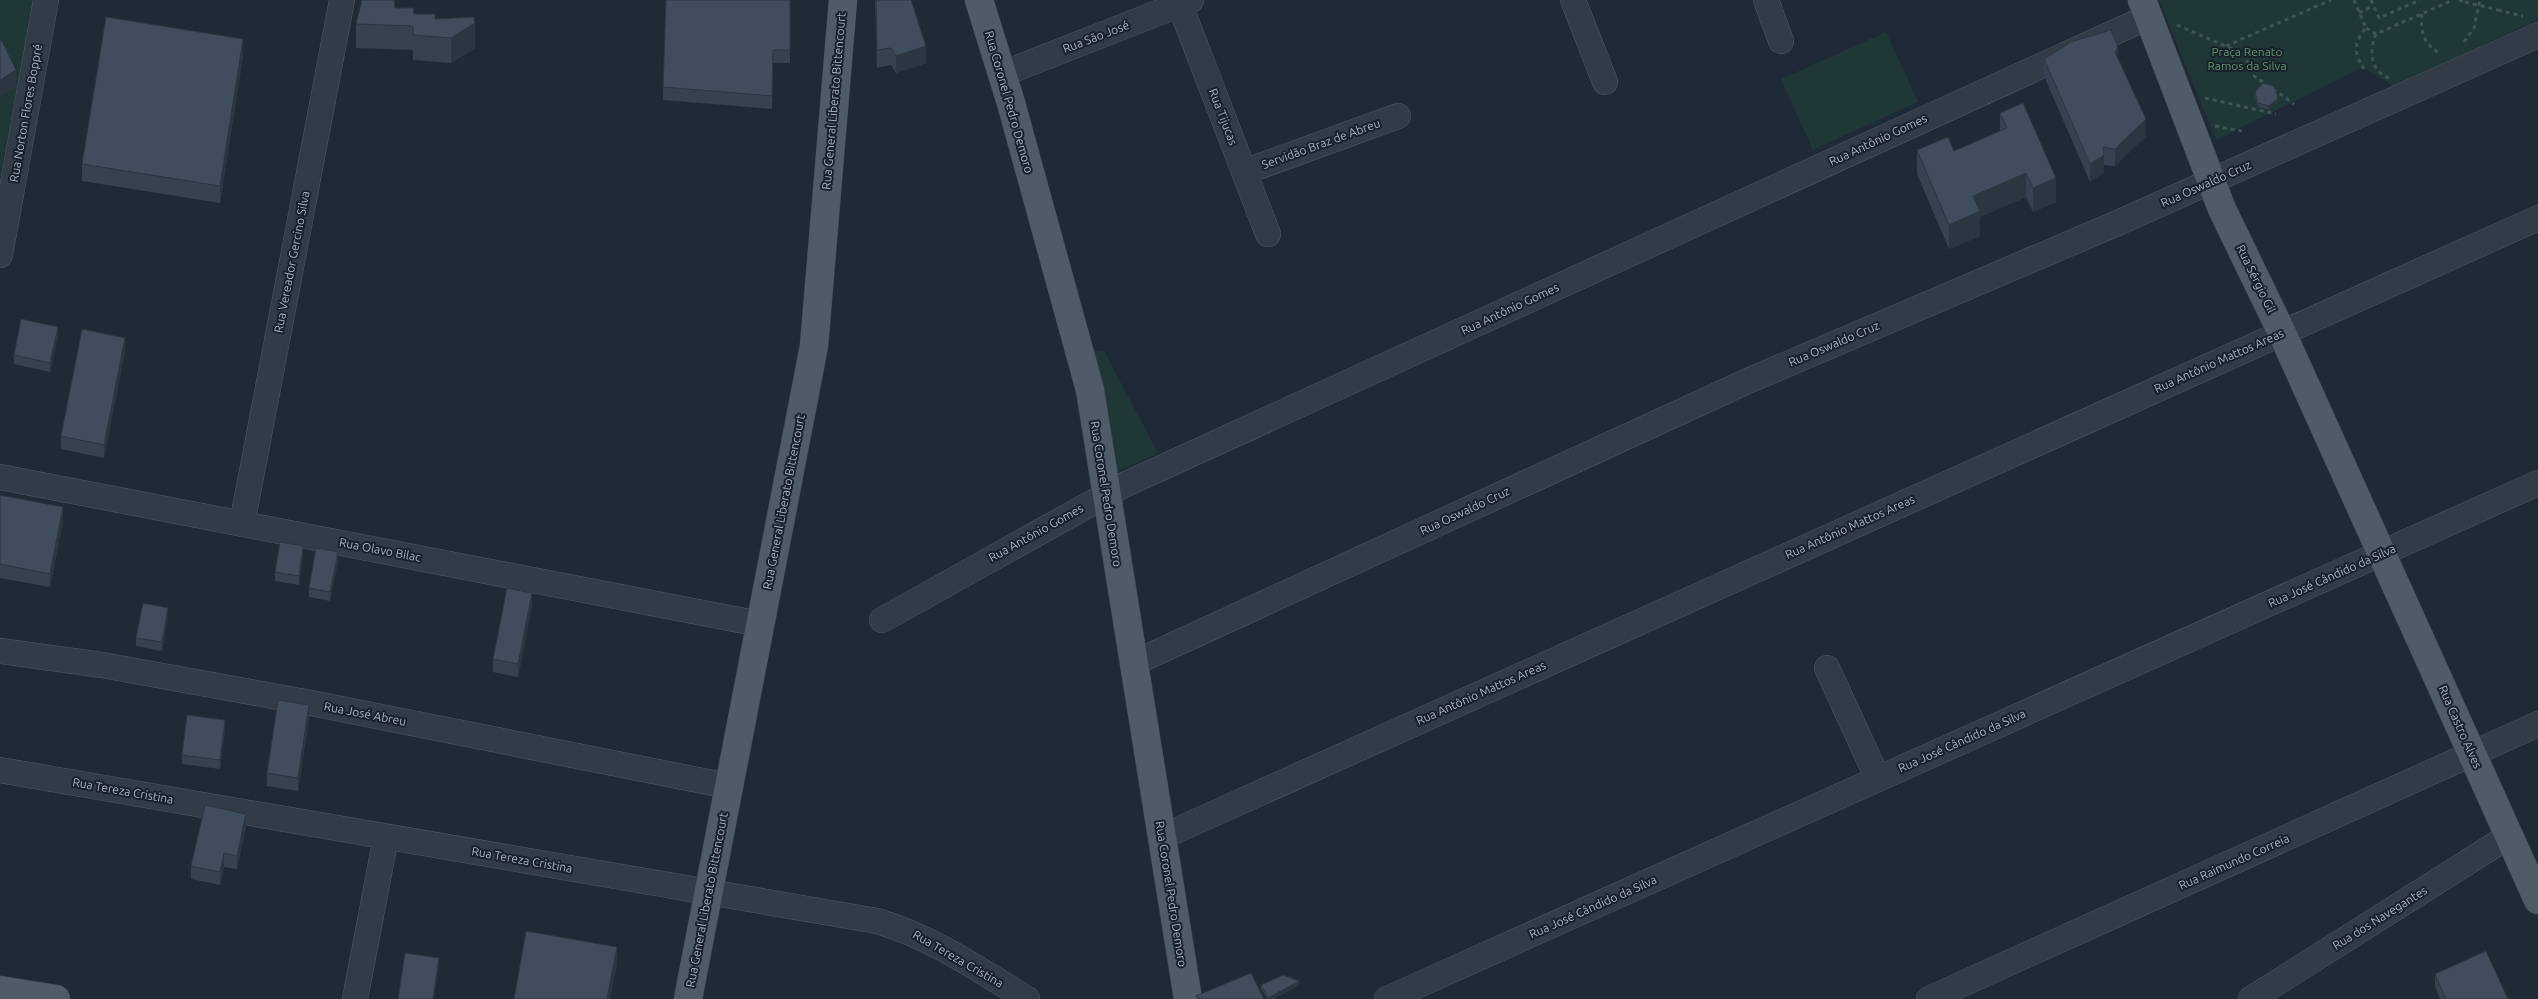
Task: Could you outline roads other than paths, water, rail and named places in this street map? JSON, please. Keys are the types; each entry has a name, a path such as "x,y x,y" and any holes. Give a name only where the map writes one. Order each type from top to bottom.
{"main road":[{"name":"Rua General Liberato Bittencourt","path":"688,999 818,316 843,0"},
{"name":"Rua Coronel Pedro Demoro","path":"979,0 1002,74 1090,390 1188,999"},
{"name":"Rua Sérgio Gil","path":"2154,13 2210,182 2282,333 2382,554"},
{"name":"Rua Castro Alves","path":"2382,554 2538,900"},
{"path":"0,990 56,999"}],"street":[{"name":"Rua Norton Flores Boppré","path":"0,256 46,0"},
{"name":"Rua Vereador Gercino Silva","path":"242,524 342,0"},
{"path":"1573,0 1605,82"},
{"path":"1766,0 1781,41"},
{"name":"Rua São José","path":"1002,74 1183,1"},
{"name":"Rua Tijucas","path":"1183,1 1268,234"},
{"name":"Rua Antônio Gomes","path":"882,620 1107,494 2154,13"},
{"name":"Rua Oswaldo Cruz","path":"1134,663 1750,380 2210,182 2532,25"},
{"name":"Servidão Braz de Abreu","path":"1244,172 1398,116"},
{"name":"Rua Antônio Mattos Areas","path":"1162,836 2538,218"},
{"name":"Rua Olavo Bilac","path":"0,477 760,624"},
{"name":"Rua José Cândido da Silva","path":"1387,999 2538,483"},
{"name":"Rua José Abreu","path":"0,651 102,665 311,703 728,786"},
{"path":"1827,668 1878,779"},
{"name":"Rua Raimundo Correia","path":"1930,999 2538,724"},
{"name":"Rua Tereza Cristina","path":"0,770 877,921 905,929 933,942 1027,999"},
{"name":"Rua dos Navegantes","path":"2251,999 2508,836"},
{"path":"355,999 386,837"}],"park label":[{"name":"Praça Renato Ramos da Silva","path":"2247,59"}]}
